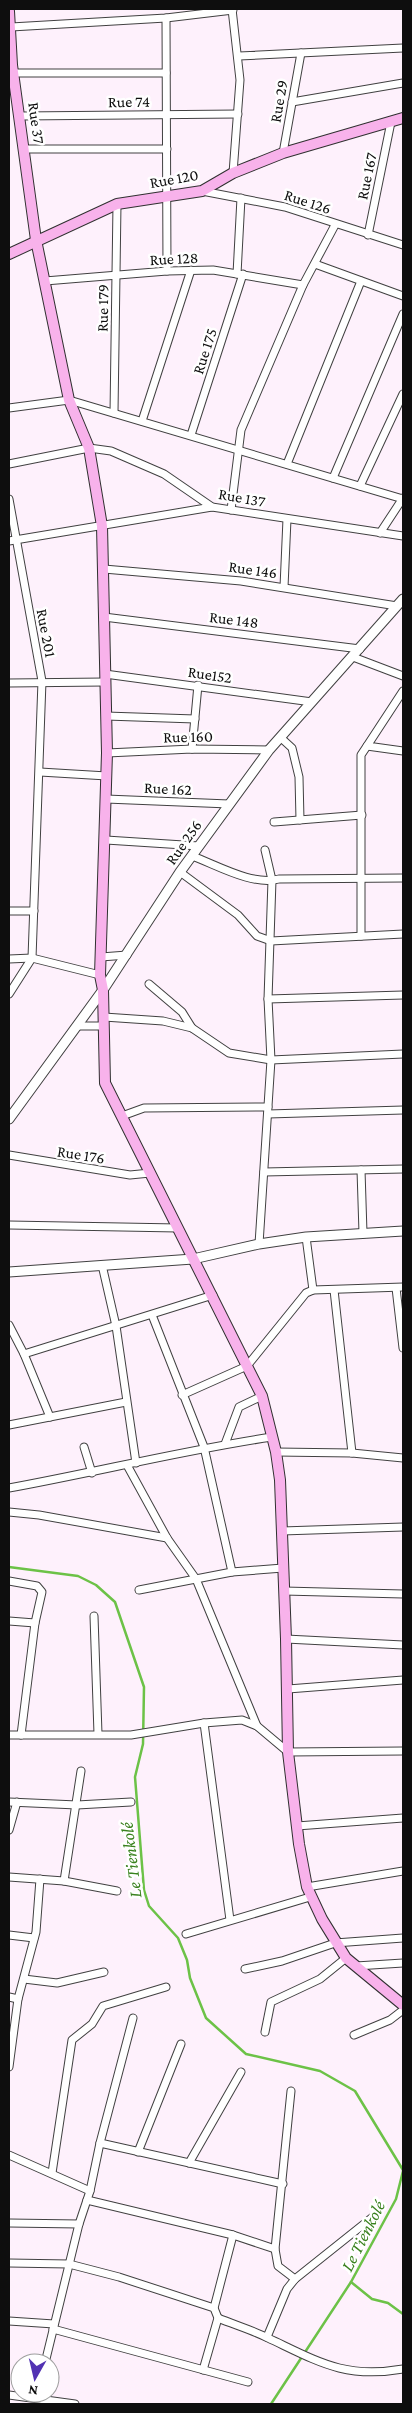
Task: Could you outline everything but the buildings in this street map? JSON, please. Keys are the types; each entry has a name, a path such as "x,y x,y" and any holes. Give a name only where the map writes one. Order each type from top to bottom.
{"main road":[{"name":"Rue 37","path":"9,11 12,68 21,116 36,240 69,400 89,448 102,526 107,776 100,975 103,990 105,1082 262,1396 276,1452 280,1480 288,1689 288,1752 297,1826 309,1892 336,1944 346,1958 403,2005"},
{"name":"Rue 120","path":"9,254 117,204 202,191 234,173 282,152 403,118"}],"street":[{"path":"11,27 166,18 232,9 239,56 234,173"},
{"path":"166,18 167,271"},
{"path":"239,56 403,48"},
{"name":"Rue 29","path":"282,152 300,54"},
{"path":"12,68 166,73"},
{"path":"292,102 403,83"},
{"name":"Rue 74","path":"21,116 238,114"},
{"name":"Rue 167","path":"368,235 391,122"},
{"path":"25,149 167,150"},
{"name":"Rue 126","path":"202,191 284,207 403,245"},
{"name":"Rue 175","path":"191,435 240,274 241,198"},
{"name":"Rue 179","path":"114,413 117,204"},
{"path":"231,510 241,430 303,285 335,224"},
{"path":"315,264 403,296"},
{"path":"142,421 191,270"},
{"name":"Rue 128","path":"45,281 167,271 213,270 303,285"},
{"path":"286,464 361,281"},
{"path":"333,478 403,314"},
{"path":"360,486 403,394"},
{"path":"9,408 69,400 403,498 380,532"},
{"path":"9,464 89,448"},
{"name":"Rue 137","path":"89,448 111,451 164,474 212,507 403,536"},
{"name":"Rue 201","path":"9,499 12,540 42,681 32,958"},
{"path":"12,540 212,507"},
{"path":"284,587 287,519"},
{"name":"Rue 146","path":"104,569 242,581 400,602"},
{"name":"Rue 256","path":"9,1119 103,990 180,872 269,750 400,602"},
{"name":"Rue 148","path":"104,616 360,649"},
{"path":"353,656 403,676"},
{"name":"Rue152","path":"9,683 105,678 198,685 312,702"},
{"path":"192,750 198,685"},
{"path":"361,936 361,755 403,690"},
{"path":"106,716 194,719"},
{"path":"280,737 292,748 299,777 300,820"},
{"path":"367,746 403,751"},
{"name":"Rue 160","path":"107,753 269,750"},
{"path":"40,772 107,776"},
{"name":"Rue 162","path":"106,799 229,804"},
{"path":"274,822 362,815"},
{"path":"106,840 199,846"},
{"path":"260,1244 271,1060 268,999 272,880 265,850"},
{"path":"192,856 246,876 272,880 279,878 403,878"},
{"path":"180,872 238,915 257,936 271,941 403,934"},
{"path":"9,911 34,911"},
{"path":"101,958 127,955"},
{"path":"9,959 32,958 100,975"},
{"path":"9,994 32,958"},
{"path":"149,984 182,1012 192,1028"},
{"path":"268,999 403,995"},
{"path":"77,1026 104,1022 153,1019 192,1028 229,1053 271,1060 403,1054"},
{"path":"122,1116 144,1108 268,1111 403,1110"},
{"name":"Rue 176","path":"9,1155 130,1176 150,1172"},
{"path":"264,1172 403,1168"},
{"path":"361,1170 363,1232"},
{"path":"9,1225 178,1228"},
{"path":"9,1272 193,1258 260,1244 306,1237 403,1231"},
{"path":"306,1237 313,1290"},
{"path":"102,1265 116,1326 136,1463"},
{"path":"182,1396 247,1366 301,1296 313,1290 400,1288 403,1348"},
{"path":"334,1290 352,1453"},
{"path":"24,1354 213,1295"},
{"path":"152,1315 182,1396 204,1447 232,1572"},
{"path":"9,1325 24,1354 50,1417"},
{"path":"225,1444 239,1407 262,1396"},
{"path":"9,1425 126,1402"},
{"path":"9,1488 128,1466 204,1447 272,1437"},
{"path":"84,1447 92,1472"},
{"path":"276,1452 352,1453 403,1458"},
{"path":"128,1466 167,1538 196,1579 258,1726"},
{"path":"9,1511 39,1514 167,1538"},
{"path":"282,1531 403,1527"},
{"path":"138,1590 232,1572 283,1568"},
{"path":"9,1581 40,1589 42,1592 21,1735"},
{"path":"284,1590 403,1594"},
{"path":"94,1616 98,1734"},
{"path":"9,1621 36,1623"},
{"path":"286,1639 403,1645"},
{"path":"288,1689 403,1680"},
{"path":"9,1735 131,1735 204,1723 242,1720 258,1726 288,1752 403,1751"},
{"path":"204,1723 230,1920"},
{"path":"64,1882 81,1771"},
{"path":"9,1802 77,1805 131,1802"},
{"path":"9,1830 17,1802"},
{"path":"297,1826 403,1818"},
{"path":"186,1934 309,1892 403,1871"},
{"path":"9,1877 64,1882 118,1892"},
{"path":"9,2067 18,1999 34,1938 40,1880"},
{"path":"9,1934 34,1938"},
{"path":"245,1969 282,1961 336,1944 403,1938"},
{"path":"265,2032 271,2002 320,1979 346,1958"},
{"path":"356,1966 403,1963"},
{"path":"24,1979 57,1983 104,1972"},
{"path":"52,2173 72,2040 92,2024 103,2006 166,1987"},
{"path":"9,1997 18,1999"},
{"path":"354,2035 390,2020 403,2010"},
{"path":"48,2353 53,2326 79,2224 90,2190 100,2143 133,2018"},
{"path":"138,2152 181,2044"},
{"path":"189,2163 241,2072"},
{"path":"291,2091 275,2249 278,2266 295,2279"},
{"path":"100,2143 283,2184"},
{"path":"9,2155 90,2190"},
{"path":"87,2200 233,2235 275,2249"},
{"path":"267,2338 287,2290 295,2279 374,2216"},
{"path":"9,2223 79,2224"},
{"path":"203,2370 218,2318 214,2308 233,2235"},
{"path":"9,2263 69,2264 119,2277 214,2308"},
{"path":"218,2318 267,2338 322,2364 354,2372 379,2373 403,2369"},
{"path":"9,2321 53,2326 248,2382"},
{"path":"60,2402 76,2404"}],"waterway":[{"name":"Le Tienkolé","path":"9,1567 78,1576 96,1585 115,1602 144,1687 143,1744 135,1777 144,1890 149,1906 178,1938 187,1960 190,1978 206,2018 246,2054 320,2071 355,2091 403,2170"},
{"name":"Le Tienkolé","path":"403,2171 396,2199 351,2282 372,2299 388,2303 403,2314"},
{"path":"271,2404 351,2282"}]}
